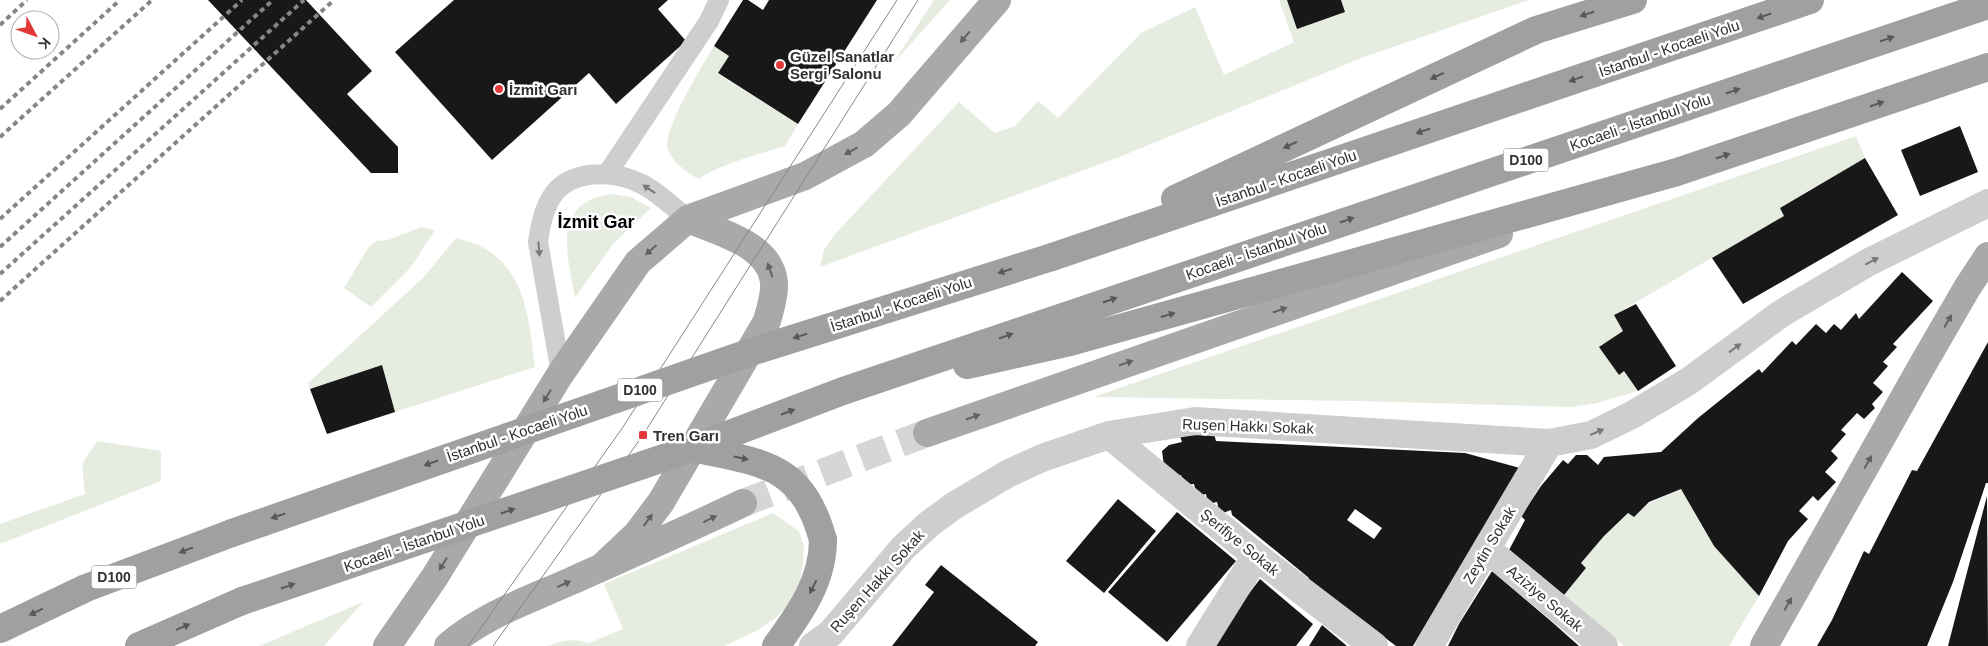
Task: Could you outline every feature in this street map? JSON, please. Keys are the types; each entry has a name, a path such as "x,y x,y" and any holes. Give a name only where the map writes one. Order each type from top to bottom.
{"highway":[{"path":"1052,257 1536,30 1633,0"},
{"name":"İstanbul - Kocaeli Yolu","path":"0,629 86,588 232,532 751,352 1052,257 1810,0"},
{"name":"Kocaeli - İstanbul Yolu","path":"844,391 1988,5"},
{"path":"844,391 1070,342 1677,172 1988,67"},
{"name":"D100","path":"694,448 844,391"},
{"path":"694,448 761,463 776,469 790,479 810,502 823,540 823,559 816,582 776,646"},
{"name":"Kocaeli - İstanbul Yolu","path":"139,646 242,601 694,448"}],"main road":[{"path":"387,646 434,578 561,373 638,262 688,219 805,176 864,144 899,114 997,0"},
{"path":"927,432 1677,172"},
{"path":"602,567 637,534 661,502 766,321 774,297 772,273 768,263 762,257 741,242 688,219"},
{"path":"1764,646 1966,288 1988,256"},
{"path":"448,646 489,618 654,545 743,503"}],"street":[{"name":"Ruşen Hakkı Sokak","path":"831,642 903,548 929,524 955,505 1009,473 1042,458 1109,435 1195,422 1549,443 1591,435 1632,415 1689,381 1782,313 1870,262 1988,203"},
{"name":"Şerifiye Sokak","path":"1109,435 1256,556 1374,646"},
{"name":"Zeytin Sokak","path":"1429,646 1549,443"},
{"name":"Aziziye Sokak","path":"1487,549 1604,646"},
{"path":"1200,646 1256,556"}],"lane":[{"path":"607,174 709,21 720,0"},
{"path":"561,373 538,242 540,225 552,196 563,186 592,174 607,174 641,184 688,219"}],"shaded area":[{"path":"934,0 950,0 892,65"},
{"path":"1279,0 1529,0 1364,57 1117,158 820,267 824,250 836,233 959,102 995,133 1015,126 1038,101 1058,118 1141,33 1195,7 1224,75 1294,42"},
{"path":"714,46 729,56 718,74 798,124 785,146 729,164 698,179 681,167 674,159 668,150 668,141 671,128 684,98"},
{"path":"1856,136 1865,158 1780,208 1784,216 1614,315 1623,331 1600,347 1619,375 1624,371 1638,391 1597,403 1571,407 1356,401 1093,397"},
{"path":"613,194 631,197 651,208 613,244 575,298 567,248 568,232 572,218 580,207 593,199"},
{"path":"421,227 435,230 411,267 371,307 344,288 368,248 376,241 388,240"},
{"path":"456,238 479,246 496,256 509,270 525,305 535,367 327,434 308,383 423,278"},
{"path":"97,441 161,451 161,481 0,544 0,524 85,494 82,464"},
{"path":"1681,489 1759,596 1729,646 1624,646 1564,595 1586,568 1581,563 1604,536 1628,513"},
{"path":"773,513 799,531 804,546 803,565 799,586 788,605 776,618 758,630 724,646 547,646 568,640 589,643 623,629 604,584"},
{"path":"363,602 324,646 259,646"}],"building":[{"path":"208,0 306,0 372,71 347,94 398,147 398,173 371,173"},
{"name":"İzmit Garı","path":"454,0 668,0 658,9 686,41 616,104 589,73 492,160 395,52"},
{"name":"Güzel Sanatlar Sergi Salonu","path":"743,0 748,0 763,10 769,0 877,0 798,124 718,73 729,56 714,46"},
{"path":"1287,0 1341,0 1345,12 1297,29"},
{"path":"1960,126 1978,172 1920,196 1901,150"},
{"path":"1865,158 1898,215 1743,304 1712,258 1784,216 1780,208"},
{"path":"1902,272 1933,301 1893,344 1897,347 1883,362 1888,366 1873,383 1883,392 1872,404 1875,408 1864,419 1857,413 1841,430 1846,434 1831,451 1838,458 1825,472 1836,482 1818,501 1813,496 1799,511 1808,519 1788,541 1759,596 1714,546 1681,489 1649,502 1634,517 1628,513 1604,536 1581,563 1586,568 1564,595 1509,550 1525,520 1521,516 1541,486 1563,460 1568,464 1576,455 1587,455 1598,465 1604,457 1661,452 1698,418 1759,369 1762,373 1792,341 1796,345 1816,324 1826,333 1834,324 1841,330 1856,313 1859,319"},
{"path":"1636,304 1676,366 1638,391 1624,371 1619,375 1599,347 1623,331 1614,315"},
{"path":"1988,342 1988,483 1986,483 1953,582 1927,646 1817,646 1832,620 1864,551 1869,554 1912,470 1917,471"},
{"path":"382,365 395,412 327,434 310,389"},
{"path":"1214,434 1216,441 1465,453 1520,468 1413,646 1396,646 1307,579 1309,578 1232,515 1231,510 1220,514 1217,502 1208,504 1206,494 1197,496 1194,484 1184,485 1181,475 1171,478 1164,466 1162,451 1169,445 1182,442 1180,436","holes":["1355,509 1382,528 1374,539 1347,520"]},
{"path":"1987,496 1988,646 1948,646 1966,576"},
{"path":"1118,499 1156,531 1104,593 1066,561"},
{"path":"1177,512 1236,561 1167,642 1108,592"},
{"path":"941,565 1038,642 1035,646 892,646 934,592 925,585"},
{"path":"1492,571 1579,646 1448,646 1459,624"},
{"path":"1260,579 1313,624 1296,646 1209,646"},
{"path":"1322,625 1347,646 1309,646"}],"tunnel":[{"path":"743,503 927,433"}],"tram line":[{"path":"468,646 623,427 897,0"},
{"path":"493,646 643,435 918,0"}],"railway":[{"path":"0,25 27,0"},
{"path":"0,109 120,0"},
{"path":"0,137 152,0"},
{"path":"0,219 242,0"},
{"path":"0,247 273,0"},
{"path":"0,274 304,0"},
{"path":"0,301 334,0"}],"place":[{"name":"Güzel Sanatlar Sergi Salonu","path":"780,65"},
{"name":"İzmit Garı","path":"499,89"},
{"name":"Tren Garı","path":"643,435"}],"district":[{"name":"İzmit Gar","path":"596,222"}]}
